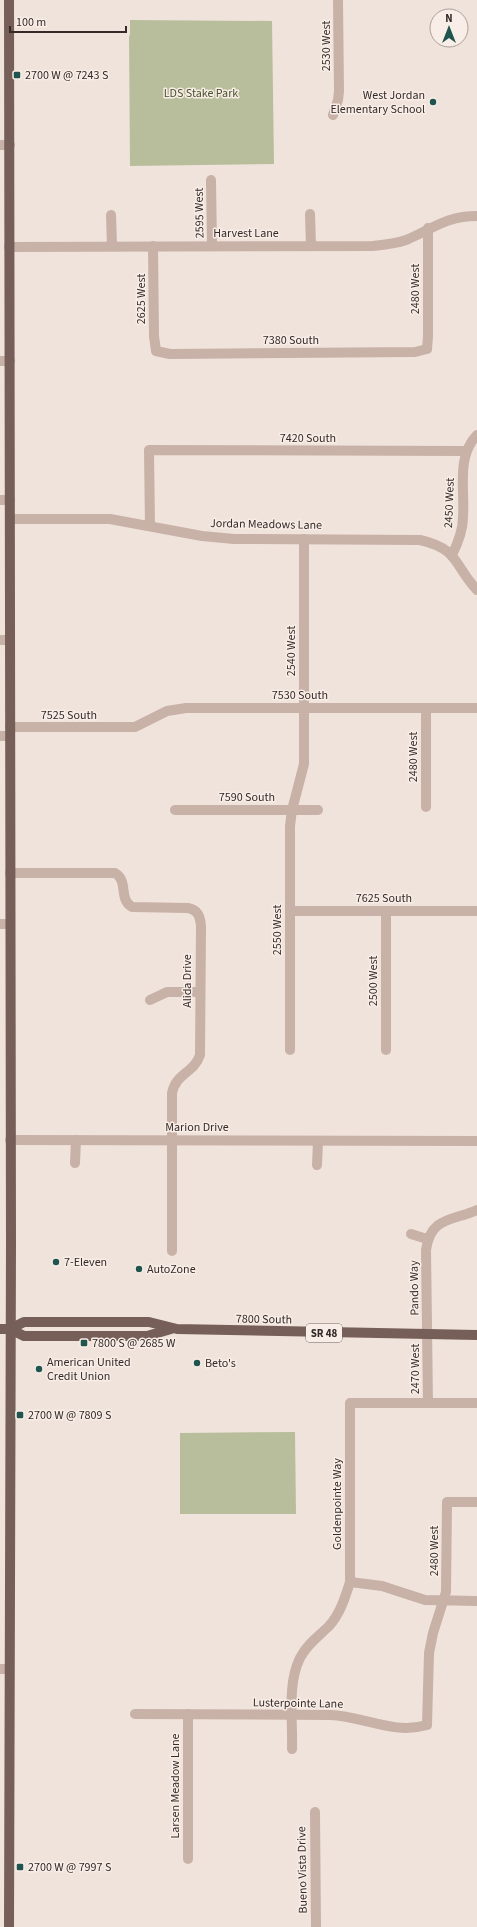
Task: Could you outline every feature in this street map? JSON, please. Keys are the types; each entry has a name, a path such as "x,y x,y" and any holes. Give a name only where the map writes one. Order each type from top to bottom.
{"main road":[{"path":"9,0 5,145 9,247 5,361 5,500 10,519 5,640 10,873 5,924 10,1140 5,1329 5,1669 9,1927"},
{"name":"7800 South","path":"5,1329 24,1322 149,1322 171,1329 477,1335"}],"street":[{"name":"2530 West","path":"333,115 338,100 339,91 338,0"},
{"name":"2595 West","path":"211,180 212,246"},
{"path":"310,214 311,246"},
{"path":"111,215 112,246"},
{"name":"Harvest Lane","path":"9,247 311,246 387,244 404,240 428,228 454,218 477,216"},
{"name":"2480 West","path":"427,349 428,228"},
{"name":"2625 West","path":"154,246 154,336 156,351"},
{"name":"7380 South","path":"156,351 170,354 415,352 427,349"},
{"path":"466,451 471,441 477,435"},
{"name":"7420 South","path":"150,526 150,450 466,451"},
{"name":"2450 West","path":"452,556 458,544 463,525 463,466 466,451"},
{"name":"Jordan Meadows Lane","path":"10,519 95,518 234,539 420,540 442,547 452,556 477,590"},
{"name":"2540 West","path":"292,810 304,764 304,539"},
{"name":"2480 West","path":"426,708 426,807"},
{"name":"7530 South","path":"128,728 142,725 176,709 477,708"},
{"name":"7525 South","path":"7,733 128,728"},
{"name":"7590 South","path":"175,810 318,810"},
{"name":"2550 West","path":"290,1050 290,826 292,810"},
{"name":"Alida Drive","path":"10,873 115,873 120,876 123,881 125,900 132,907 182,908 196,911 200,919 200,1055 195,1066 179,1078 173,1088 171,1140 172,1251"},
{"name":"7625 South","path":"290,911 477,911"},
{"name":"2500 West","path":"386,911 386,1050"},
{"path":"150,1000 167,992 200,992"},
{"name":"Marion Drive","path":"10,1140 477,1141"},
{"path":"75,1163 76,1140"},
{"path":"317,1165 318,1141"},
{"path":"411,1234 427,1239 431,1232 444,1221 477,1210"},
{"name":"Pando Way","path":"427,1239 428,1335"},
{"name":"2470 West","path":"428,1335 428,1403"},
{"name":"Goldenpointe Way","path":"292,1749 293,1679 296,1668 308,1645 330,1624 343,1605 350,1582 350,1403 477,1403"},
{"name":"2480 West","path":"445,1600 447,1585 447,1502 477,1502"},
{"path":"350,1582 382,1586 425,1600 477,1601"},
{"name":"Lusterpointe Lane","path":"135,1714 342,1715 382,1726 414,1727 427,1725 429,1653 433,1633 445,1600"},
{"name":"Larsen Meadow Lane","path":"188,1714 188,1859"},
{"name":"Bueno Vista Drive","path":"315,1812 316,1927"}],"green space":[{"name":"LDS Stake Park","path":"130,20 272,21 274,164 130,166"},
{"path":"295,1432 296,1514 180,1514 180,1433"}],"place":[{"name":"2700 W @ 7243 S","path":"17,75"},
{"name":"West Jordan Elementary School","path":"433,102"},
{"name":"7-Eleven","path":"56,1262"},
{"name":"AutoZone","path":"139,1269"},
{"name":"7800 S @ 2685 W","path":"84,1343"},
{"name":"Beto's","path":"197,1363"},
{"name":"American United Credit Union","path":"39,1369"},
{"name":"2700 W @ 7809 S","path":"20,1415"},
{"name":"2700 W @ 7997 S","path":"20,1867"}]}
